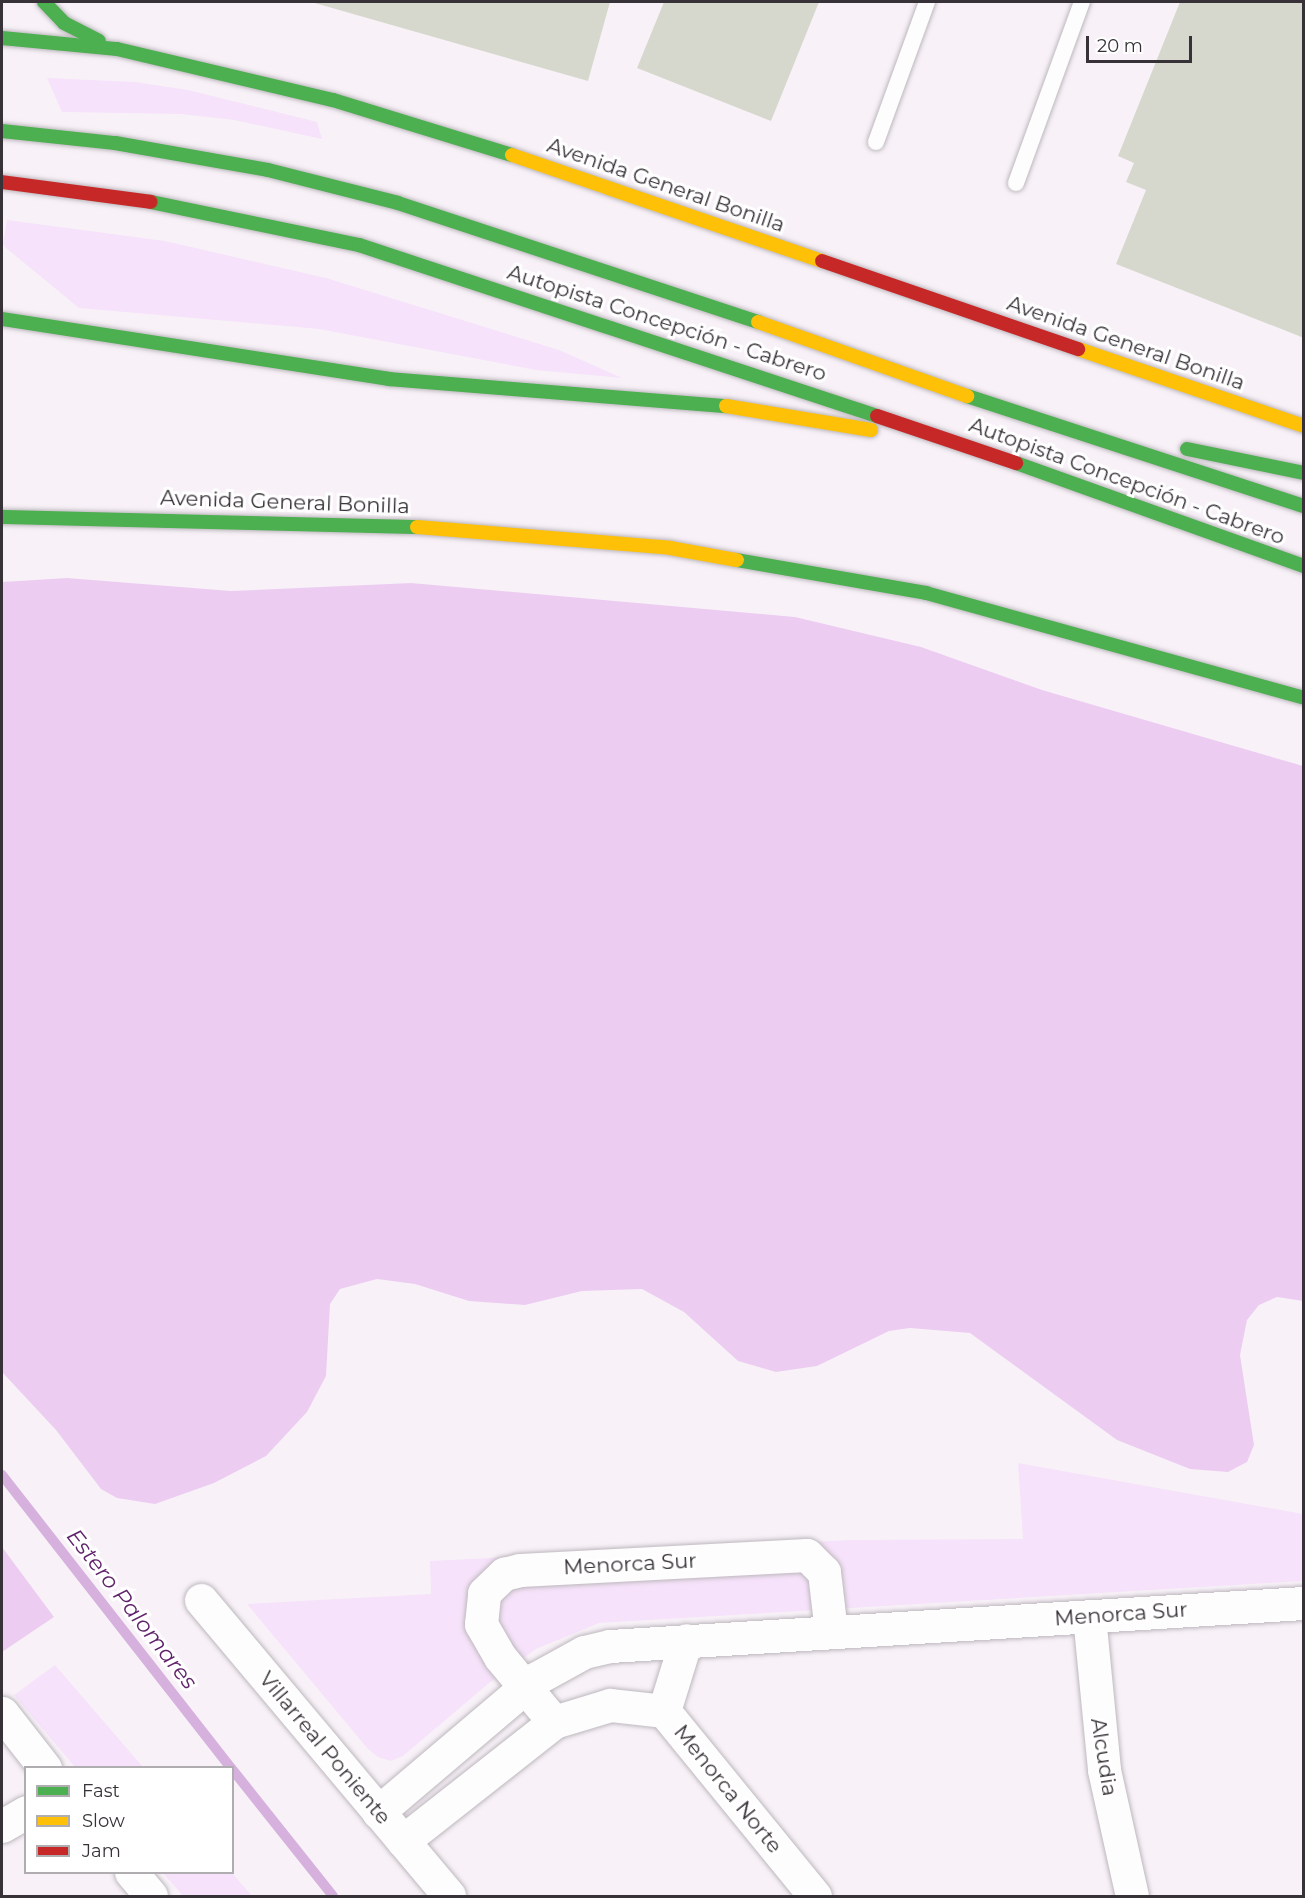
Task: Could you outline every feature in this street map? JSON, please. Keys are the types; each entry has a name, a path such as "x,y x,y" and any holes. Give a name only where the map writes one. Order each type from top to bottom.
{"main road":[{"path":"44,2 64,23 117,49"},
{"name":"Avenida General Bonilla","path":"2,38 117,49 333,100 461,138 1304,426"},
{"name":"Autopista Concepción - Cabrero","path":"2,131 115,142 268,170 398,203 638,280 984,402 1304,506"},
{"name":"Autopista Concepción - Cabrero","path":"2,182 182,206 359,245 997,456 1304,566"},
{"path":"2,319 389,379 711,404 899,435 997,456"},
{"path":"984,402 1153,441"},
{"path":"1175,446 1304,473"},
{"name":"Avenida General Bonilla","path":"2,517 388,525 680,550 926,593 1304,698"}],"street":[{"name":"Menorca Sur","path":"554,1722 487,1639 480,1609 492,1582 520,1570 807,1555 817,1562 826,1578 831,1632"},
{"name":"Villarreal Poniente","path":"201,1600 449,1896"},
{"name":"Menorca Sur","path":"378,1812 524,1687 559,1663 584,1652 636,1643 1304,1603"},
{"name":"Alcudia","path":"1089,1616 1104,1770 1132,1896"},
{"name":"Menorca Norte","path":"686,1640 664,1711 815,1896"},
{"path":"402,1841 554,1722 610,1705 664,1711"},
{"path":"2,1713 44,1766"},
{"path":"2,1826 24,1813"},
{"path":"133,1874 151,1896"}],"lane":[{"path":"876,142 927,2"},
{"path":"1016,183 1082,2"}],"shaded area":[{"path":"47,78 135,82 188,90 317,122 322,139 234,120 181,114 62,112"},
{"path":"7,220 165,241 326,278 559,350 622,378 536,370 319,329 79,308 6,248 3,244"},
{"path":"67,578 231,591 411,583 795,617 921,647 1042,690 1303,766 1303,1301 1277,1297 1259,1305 1247,1320 1240,1355 1254,1445 1247,1462 1228,1472 1190,1469 1117,1440 970,1333 910,1328 889,1331 817,1366 776,1372 738,1361 684,1312 642,1289 582,1291 525,1305 469,1301 415,1284 377,1279 340,1289 330,1304 326,1376 307,1412 266,1456 214,1483 155,1504 117,1498 101,1489 56,1430 2,1372 2,582"},
{"path":"1018,1463 1303,1514 1303,1581 599,1623 536,1649 489,1683 403,1756 391,1761 378,1757 368,1749 247,1604 431,1594 430,1561 850,1540 1023,1539"},
{"path":"2,1547 54,1617 2,1652"},
{"path":"55,1665 142,1766 74,1766 14,1695"},
{"path":"164,1874 233,1874 252,1896 183,1896"}],"building":[{"path":"311,2 610,2 588,81"},
{"path":"664,2 819,2 771,121 637,68"},
{"path":"1180,2 1304,2 1304,338 1116,264 1146,190 1126,182 1134,163 1118,156"}],"waterway":[{"name":"Estero Palomares","path":"2,1475 229,1766"},
{"name":"Estero Palomares","path":"234,1772 333,1896"}],"traffic: fast":[{"path":"44,2 64,23 99,41"},
{"path":"2,38 117,49 333,100 512,155"},
{"path":"2,131 115,143 268,170 398,203 758,322"},
{"path":"151,202 359,245 877,416"},
{"path":"2,319 389,379 726,406"},
{"path":"967,396 1304,506"},
{"path":"1187,449 1304,473"},
{"path":"1016,463 1304,566"},
{"path":"2,517 417,527"},
{"path":"737,560 926,593 1304,698"}],"traffic: slow":[{"path":"512,155 822,261"},
{"path":"758,322 967,396"},
{"path":"1078,349 1304,426"},
{"path":"726,406 871,430"},
{"path":"417,527 670,548 737,560"}],"traffic: jam":[{"path":"2,182 151,202"},
{"path":"822,261 1078,349"},
{"path":"877,416 1016,463"}]}
